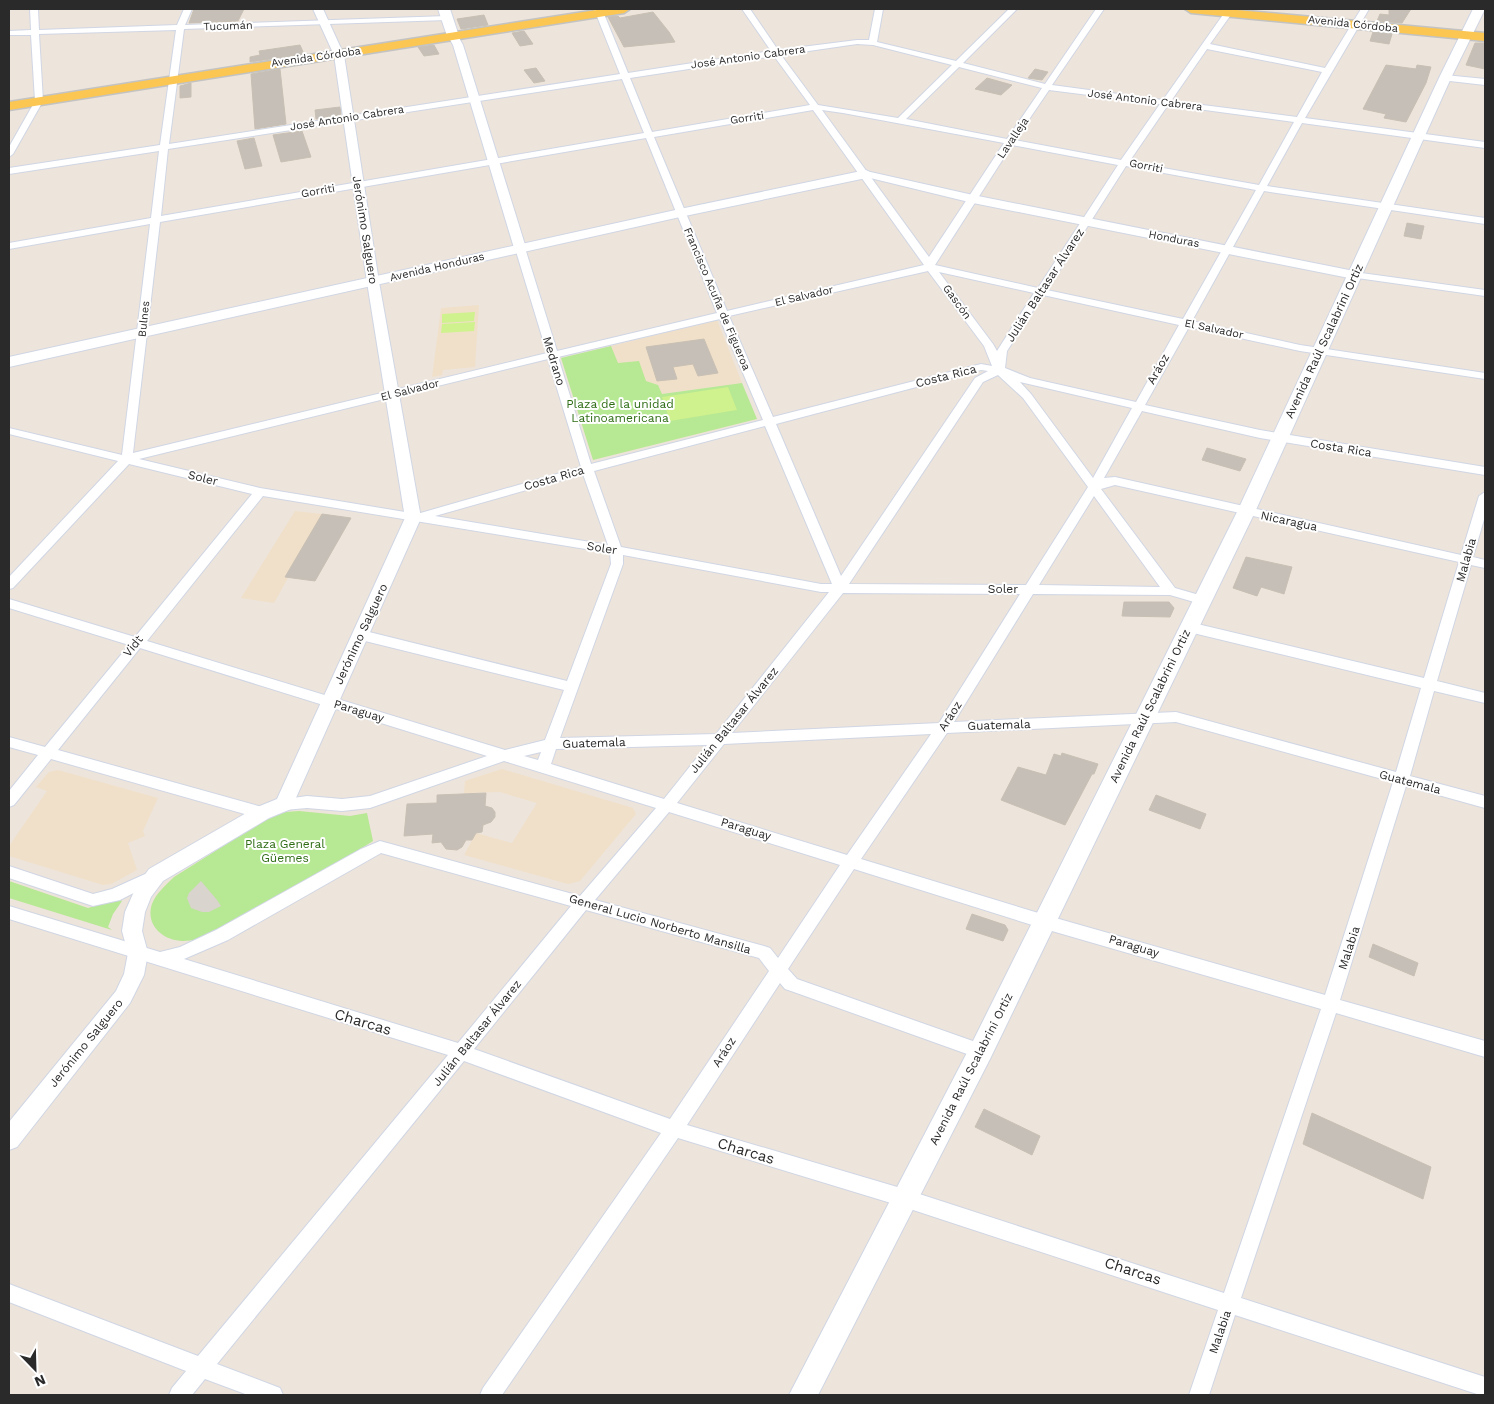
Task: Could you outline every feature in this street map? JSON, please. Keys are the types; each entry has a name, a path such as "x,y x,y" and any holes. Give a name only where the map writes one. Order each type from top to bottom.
{"main road":[{"name":"Avenida Córdoba","path":"9,106 326,55 339,55 599,11 624,9"},
{"name":"Avenida Córdoba","path":"1191,9 1230,10 1356,25 1485,37"},
{"name":"Avenida Raúl Scalabrini Ortiz","path":"803,1395 981,1051 1145,719 1201,600 1246,512 1278,438 1465,35 1479,9"},
{"path":"445,13 453,36"},
{"name":"Avenida Honduras","path":"9,362 520,248 866,174"}],"street":[{"path":"9,154 39,101 34,9"},
{"name":"Bulnes","path":"127,459 172,80 180,27 188,9"},
{"name":"Jerónimo Salguero","path":"9,1139 123,997 134,975 148,956 133,940 132,922 143,893 156,875 262,814 284,804 414,518 391,394 339,55 318,9"},
{"name":"Gascón","path":"746,9 866,174 930,268 989,346 998,370 1027,396 1170,590"},
{"path":"873,43 879,9"},
{"path":"900,121 1013,9"},
{"name":"Lavalleja","path":"930,268 930,261 937,254 1010,141 1100,9"},
{"name":"Aráoz","path":"490,1395 674,1129 850,862 943,728 1093,488 1327,71 1365,9"},
{"name":"Julián Baltasar Álvarez","path":"179,1395 584,902 667,805 840,588 979,380 998,370 1002,351 1124,162 1230,10"},
{"name":"Francisco Acuña de Figueroa","path":"599,11 680,213 840,588"},
{"name":"Tucumán","path":"9,33 325,23 445,13"},
{"name":"Medrano","path":"453,36 458,44 587,469 616,550 617,564 542,768"},
{"name":"José Antonio Cabrera","path":"9,171 624,75 857,42 873,43 1048,87 1485,145"},
{"path":"1206,46 1327,71"},
{"path":"1445,78 1485,82"},
{"name":"Gorriti","path":"9,246 648,134 816,107 843,110 1261,188 1385,209 1485,221"},
{"name":"Honduras","path":"866,174 973,199 1354,275 1485,293"},
{"name":"El Salvador","path":"127,459 153,451 724,314 930,268 1320,351 1485,376"},
{"name":"Costa Rica","path":"414,518 587,469 975,368 998,370 1027,381 1278,438 1485,471"},
{"name":"Soler","path":"9,430 260,492 616,550 821,588 1170,590 1201,600"},
{"path":"9,586 127,459"},
{"name":"Nicaragua","path":"1093,488 1105,482 1115,482 1485,564"},
{"name":"Vidt","path":"9,801 136,642 260,492"},
{"name":"Malabia","path":"1199,1395 1330,1005 1402,780 1485,496"},
{"name":"Paraguay","path":"9,603 1045,922 1485,1049"},
{"path":"1189,627 1485,698"},
{"path":"361,635 572,687"},
{"name":"Guatemala","path":"503,756 552,744 718,740 1176,717 1485,802"},
{"path":"9,742 262,814"},
{"path":"284,804 370,802 503,756"},
{"name":"General Lucio Norberto Mansilla","path":"148,956 183,953 222,935 366,853 380,847 764,953 791,984 981,1051"},
{"path":"9,872 92,900 115,895 156,875"},
{"name":"Charcas","path":"9,912 461,1052 674,1129 904,1198 1230,1302 1485,1387"},
{"path":"9,1293 273,1395"}],"shaded area":[{"path":"479,305 475,367 443,370 442,375 432,377 441,308"},
{"path":"717,320 742,383 661,394 658,385 646,381 617,363 611,346"},
{"path":"295,511 322,514 285,577 288,578 274,603 241,598"},
{"path":"502,769 633,808 636,814 580,881 568,884 464,855 476,833 512,843 537,803 500,792 464,793 465,781"},
{"path":"58,770 158,798 143,831 145,836 128,843 137,870 111,884 103,885 9,856 9,846 47,791 36,787 49,772"},
{"path":"201,881 221,906 209,912 202,912 191,908 187,898 189,893"}],"green space":[{"path":"475,312 474,321 442,323 442,314"},
{"path":"475,322 474,331 441,333 442,324"},
{"name":"Plaza de la unidad Latinoamericana","path":"611,346 618,363 639,361 646,381 658,385 662,394 742,383 757,419 593,460 561,358"},
{"path":"728,387 737,410 670,421 662,397"},
{"name":"Plaza General Güemes","path":"299,811 350,816 367,813 373,841 340,862 210,935 183,941 169,938 157,930 151,919 152,904 159,893 174,877 271,816"},
{"path":"9,881 88,908 120,899 122,901 113,914 108,927 112,930 9,898"}],"building":[{"path":"194,9 244,9 238,21 189,23"},
{"path":"1389,9 1411,9 1402,23 1377,21 1380,14 1389,15"},
{"path":"653,12 675,42 624,47 608,17 618,16 620,18"},
{"path":"484,15 488,25 461,29 457,19"},
{"path":"524,31 533,44 520,46 512,33"},
{"path":"1373,32 1392,34 1389,44 1370,41"},
{"path":"1475,43 1485,43 1485,69 1466,65"},
{"path":"300,45 304,54 250,62 250,57 260,55 259,51"},
{"path":"434,45 439,54 424,56 418,47"},
{"path":"1386,65 1416,69 1417,65 1431,67 1426,83 1406,122 1384,118 1386,114 1363,109"},
{"path":"536,68 545,81 534,83 524,70"},
{"path":"280,69 286,124 255,129 251,74"},
{"path":"1035,69 1048,72 1042,80 1028,78"},
{"path":"987,78 1012,85 1001,95 975,89"},
{"path":"191,83 191,97 180,98 180,86"},
{"path":"340,107 341,114 316,119 315,110"},
{"path":"302,131 311,157 281,162 273,135"},
{"path":"254,138 262,166 245,169 237,141"},
{"path":"1407,223 1424,226 1421,239 1404,236"},
{"path":"704,339 718,373 698,376 693,364 673,367 677,379 657,381 646,347"},
{"path":"1207,448 1246,459 1240,471 1202,460"},
{"path":"322,514 351,518 315,581 285,577"},
{"path":"1246,557 1292,567 1284,594 1261,587 1257,596 1233,588"},
{"path":"1124,602 1169,602 1174,608 1170,617 1122,616"},
{"path":"1062,753 1098,764 1065,825 1001,800 1018,767 1046,775 1054,754 1061,756"},
{"path":"486,793 485,806 492,808 495,812 495,817 491,822 483,825 482,832 476,833 472,840 466,840 462,847 457,850 446,849 441,842 432,843 433,834 404,836 407,804 437,803 437,795"},
{"path":"1156,795 1206,814 1200,829 1149,810"},
{"path":"972,914 1005,925 1008,930 1003,941 966,929"},
{"path":"1373,944 1418,963 1414,976 1369,957"},
{"path":"984,1109 1040,1136 1032,1155 975,1127"},
{"path":"1312,1113 1431,1167 1423,1199 1303,1144"}]}
